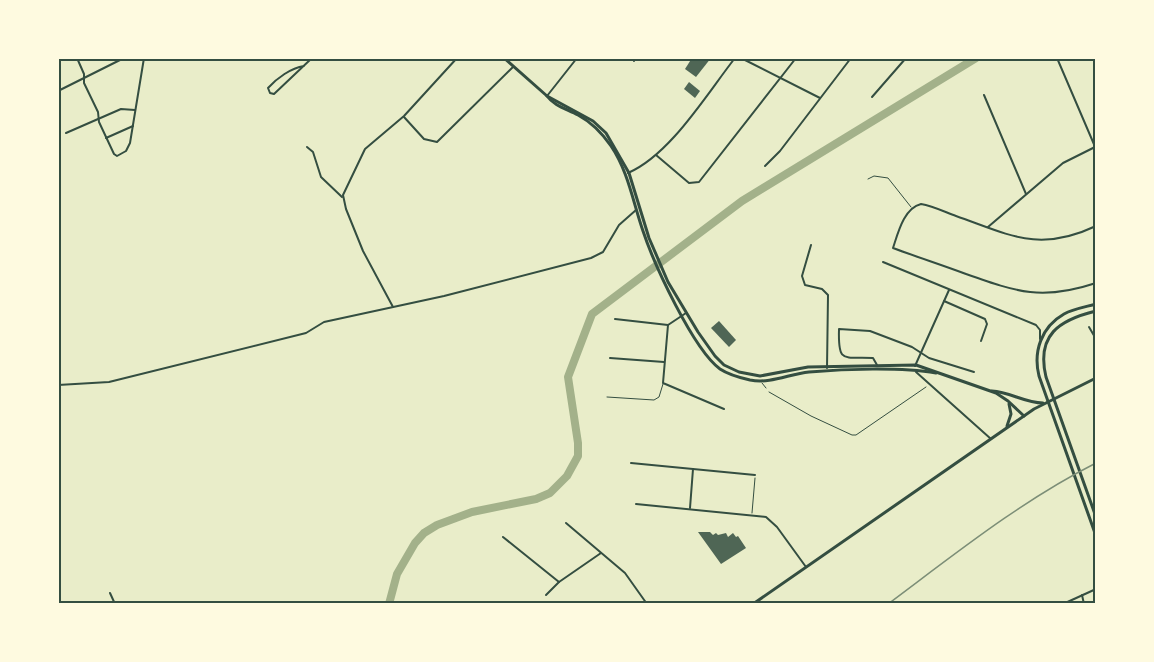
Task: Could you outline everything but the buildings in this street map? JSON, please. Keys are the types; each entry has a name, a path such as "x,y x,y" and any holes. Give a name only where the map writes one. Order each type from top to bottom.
{"main road":[{"path":"504,58 547,96 593,121 611,141 627,174 647,238"},
{"path":"627,174 636,210 666,282 706,353 720,369 738,377 760,382 827,371 915,370 945,374"},
{"path":"1095,304 1070,311 1047,328 1040,342 1037,363 1095,536"},
{"path":"1095,311 1067,320 1051,334 1045,347 1043,361 1095,517"},
{"path":"684,314 715,357 728,368 760,376 827,366 915,365 987,390 1008,401 1024,416"},
{"path":"789,371 790,376"},
{"path":"753,603 1024,416 1044,403 1095,378"},
{"path":"987,390 1004,392 1030,402 1044,403"},
{"path":"1004,430 1011,414 1008,401"}],"street":[{"path":"77,58 84,83 106,138 114,154 120,156 128,148 144,58"},
{"path":"58,91 124,58"},
{"path":"304,66 297,67 270,85 268,91 273,95 304,66 312,58"},
{"path":"343,198 365,148 404,116 457,58"},
{"path":"547,96 577,58"},
{"path":"627,174 644,165 671,140 735,58"},
{"path":"741,58 820,98"},
{"path":"656,155 689,183 699,182 796,58"},
{"path":"765,166 780,151 851,58"},
{"path":"872,97 906,58"},
{"path":"988,227 1067,160 1095,148 1057,58"},
{"path":"404,116 424,139 436,142 513,67"},
{"path":"984,96 1026,194"},
{"path":"66,133 99,117 126,108 135,110"},
{"path":"106,138 133,126"},
{"path":"307,147 313,152 321,177 343,198 363,251 393,307"},
{"path":"1095,226 1070,236 1043,241 1017,238 924,204 912,208 892,248 1020,292 1055,292 1095,283"},
{"path":"58,385 109,382 306,333 324,322 455,293 598,255 607,247 619,225 636,210"},
{"path":"811,245 802,276 805,285 825,290 828,295 827,371"},
{"path":"883,262 1036,325 1040,330 1040,342"},
{"path":"949,290 920,352 915,370 991,439"},
{"path":"944,301 985,319 987,324 981,341"},
{"path":"615,319 668,325 684,314"},
{"path":"668,325 663,382 724,409"},
{"path":"1089,327 1095,339"},
{"path":"877,365 873,358 845,357 838,351 838,329 870,331 929,358 974,372"},
{"path":"844,366 845,357"},
{"path":"610,358 665,362"},
{"path":"631,463 755,475"},
{"path":"690,509 693,469"},
{"path":"636,504 766,517 773,522 806,567"},
{"path":"566,523 625,573 647,603"},
{"path":"503,537 559,582"},
{"path":"546,595 559,582 601,553"},
{"path":"1063,603 1095,589"},
{"path":"110,593 115,603"},
{"path":"1082,595 1084,603"}],"lane":[{"path":"868,179 874,176 888,178 912,208"},
{"path":"607,397 650,401 657,399 663,382"},
{"path":"760,382 766,388"},
{"path":"751,515 755,475"}],"path":[{"path":"766,388 811,416 856,435 929,385"}],"waterway":[{"path":"389,604 397,574 415,543 424,533 437,525 472,512 536,499 550,493 567,476 578,456 568,377 592,314 742,201 976,58"}],"railway":[{"path":"888,604 1015,511 1096,463"}]}
